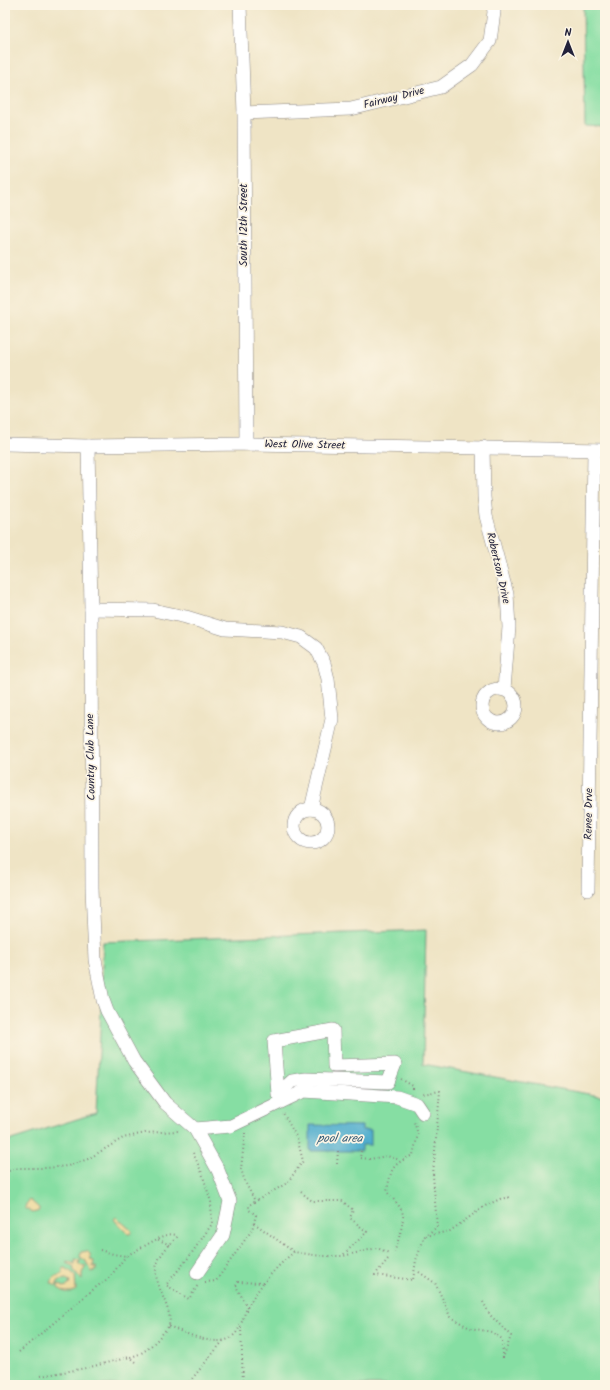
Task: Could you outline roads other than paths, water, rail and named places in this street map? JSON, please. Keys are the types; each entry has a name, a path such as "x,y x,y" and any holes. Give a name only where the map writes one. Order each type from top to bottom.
{"street":[{"name":"South 12th Street","path":"240,5 244,113 246,444"},
{"name":"Fairway Drive","path":"244,113 350,109 441,87 472,65 490,41 494,12 493,5"},
{"name":"West Olive Street","path":"5,444 88,446 246,444 600,450"},
{"name":"Country Club Lane","path":"88,446 91,609 92,888 95,960 103,1000 107,1011 134,1061 165,1104 195,1129"},
{"name":"Robertson Drive","path":"483,447 486,516 506,594 508,627 504,689"},
{"name":"Renee Drve","path":"588,890 600,450"},
{"path":"91,609 153,610 186,617 225,629 282,632 300,637 316,648 324,663 328,682 332,719 311,809"},
{"path":"333,1030 334,1066 395,1064 390,1076 388,1082 306,1079 292,1081 278,1094 274,1042 333,1030"},
{"path":"197,1273 223,1234 230,1201 218,1170 195,1129 232,1126 304,1091 397,1097 417,1104 419,1117"}],"water":[{"name":"pool area","path":"310,1125 362,1126 362,1130 371,1130 371,1145 362,1145 362,1151 310,1151"}]}
